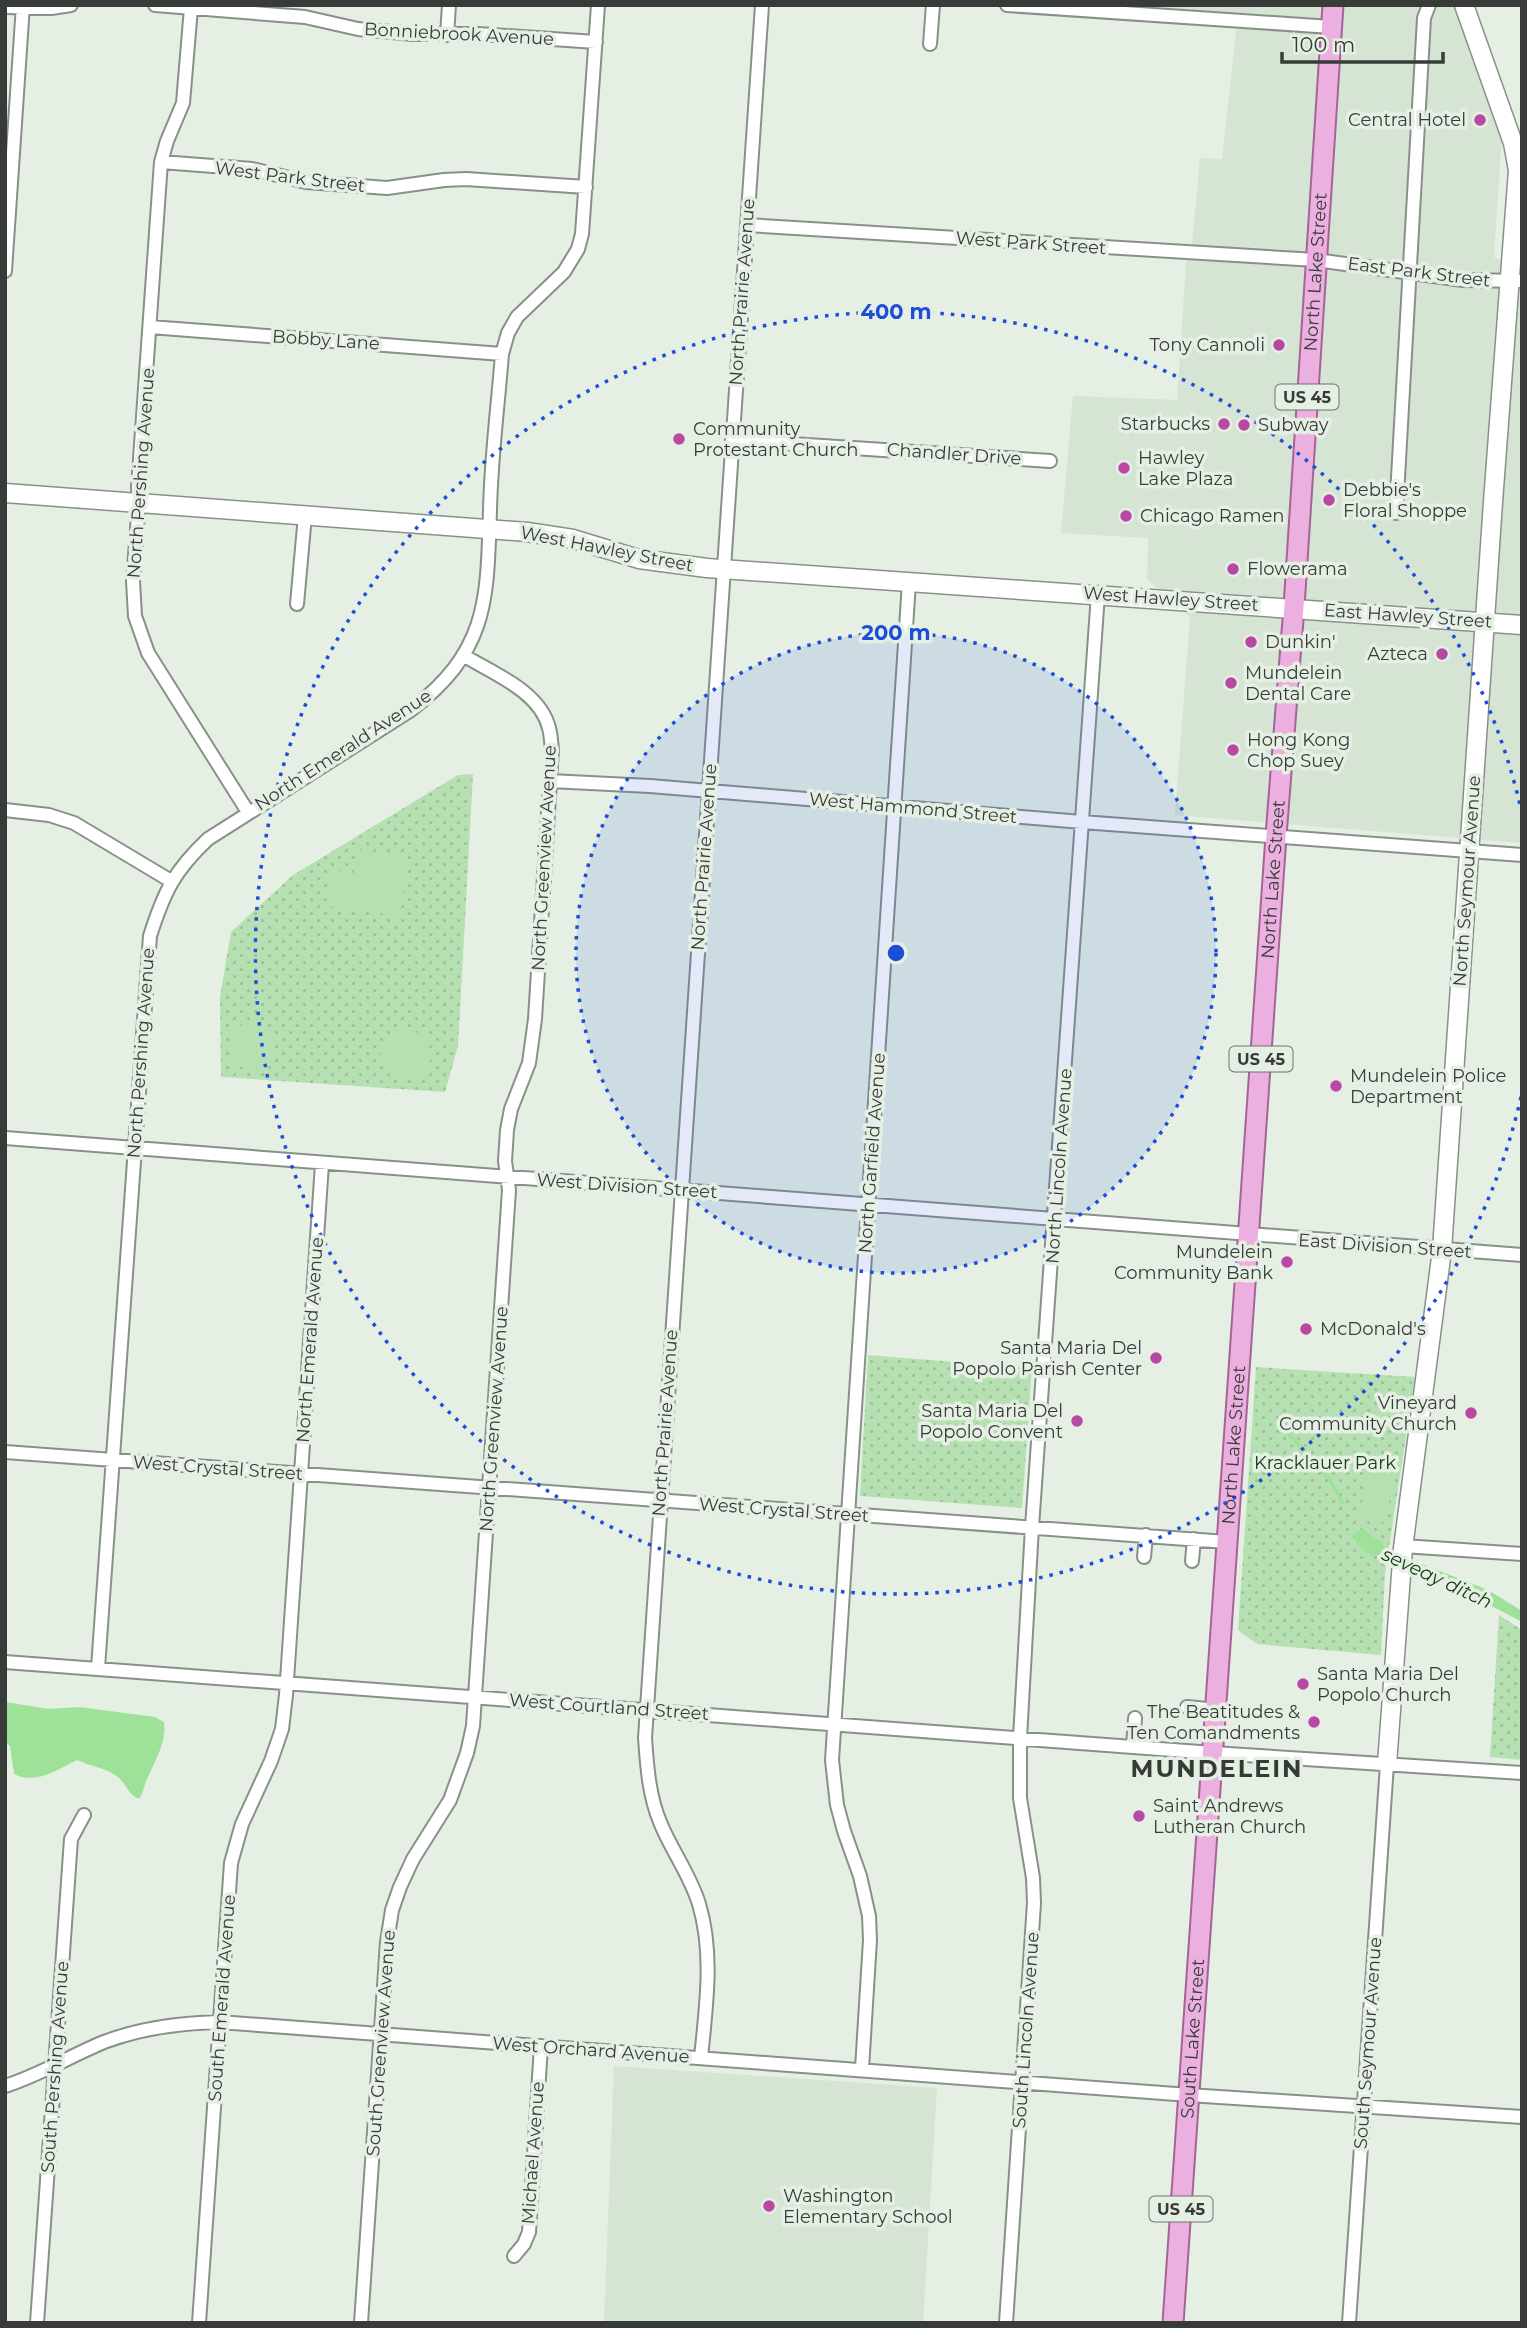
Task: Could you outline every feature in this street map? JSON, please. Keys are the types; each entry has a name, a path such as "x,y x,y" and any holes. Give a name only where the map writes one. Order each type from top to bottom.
{"main road":[{"name":"North Lake Street","path":"1213,1753 1294,607 1333,5"},
{"name":"South Lake Street","path":"1173,2323 1213,1753"}],"street":[{"path":"5,7 71,5"},
{"name":"Bonniebrook Avenue","path":"155,5 305,17 358,29 386,32 478,34 596,42"},
{"path":"447,35 449,5"},
{"path":"463,655 475,632 485,601 491,529 489,512 502,354 508,332 531,302 564,272 573,258 582,234 598,5"},
{"name":"North Prairie Avenue","path":"701,2057 708,1975 705,1927 691,1881 659,1821 653,1802 646,1760 647,1710 762,5"},
{"path":"930,44 933,5"},
{"path":"1007,5 1331,27"},
{"path":"1396,513 1424,19 1429,5"},
{"name":"North Seymour Avenue","path":"1387,1764 1403,1547 1442,1250 1485,622 1515,281 1513,257 1518,170 1513,143 1464,5"},
{"path":"5,271 23,7"},
{"name":"North Pershing Avenue","path":"98,1668 150,936 162,897 189,857 208,839 248,812 148,653 135,616 133,581 138,487 161,162 183,103 191,8"},
{"name":"West Park Street","path":"161,162 252,169 306,182 387,188 466,179 586,187"},
{"name":"West Park Street","path":"747,225 1316,260"},
{"name":"East Park Street","path":"1316,260 1463,281 1515,281"},
{"name":"Bobby Lane","path":"150,327 502,354"},
{"name":"Chandler Drive","path":"732,440 1050,461"},
{"name":"West Hawley Street","path":"5,494 491,529 564,537 639,559 671,565 1294,607"},
{"path":"297,604 305,515"},
{"name":"North Garfield Avenue","path":"862,2069 869,1916 860,1876 837,1805 832,1760 909,582"},
{"name":"North Lincoln Avenue","path":"1020,1738 1032,1527 1098,594"},
{"name":"East Hawley Street","path":"1294,607 1522,625"},
{"name":"North Emerald Avenue","path":"248,812 411,710 449,677 463,655"},
{"name":"North Greenview Avenue","path":"463,655 526,694 541,710 549,726 551,738 535,1019 531,1052 511,1109 505,1161 509,1190 476,1698"},
{"name":"West Hammond Street","path":"550,781 708,790 1082,822 1522,855"},
{"path":"5,810 49,815 74,823 171,881"},
{"name":"West Division Street","path":"5,1138 1248,1236"},
{"name":"North Emerald Avenue","path":"287,1684 322,1164"},
{"name":"East Division Street","path":"1248,1236 1522,1255"},
{"name":"West Crystal Street","path":"5,1452 1227,1542"},
{"path":"1144,1557 1146,1535"},
{"path":"1192,1560 1194,1539"},
{"path":"1403,1547 1522,1554"},
{"name":"West Courtland Street","path":"5,1662 1213,1753 1522,1773"},
{"name":"South Emerald Avenue","path":"199,2323 231,1863 251,1800 282,1729 287,1684"},
{"name":"South Greenview Avenue","path":"360,2323 387,1942 392,1910 413,1859 450,1800 460,1777 473,1726 476,1698"},
{"path":"1187,1707 1216,1710"},
{"path":"1133,1747 1135,1718"},
{"name":"South Lincoln Avenue","path":"1006,2323 1034,1903 1033,1878 1020,1798 1020,1738"},
{"name":"South Seymour Avenue","path":"1349,2323 1387,1764"},
{"name":"South Pershing Avenue","path":"37,2323 71,1839 84,1815"},
{"name":"West Orchard Avenue","path":"5,2086 55,2066 101,2043 144,2029 188,2022 219,2022 1189,2095 1522,2117"},
{"name":"Michael Avenue","path":"514,2256 524,2244 528,2232 541,2046"}],"shaded area":[{"path":"1461,5 1502,134 1494,257 1522,270 1522,843 1175,815 1190,617 1147,579 1148,538 1061,533 1073,396 1177,400 1186,263 1192,244 1200,158 1222,159 1238,15 1161,7"},
{"name":"Washington Elementary School","path":"614,2066 937,2088 923,2323 604,2323"}],"green space":[{"path":"473,774 458,1046 445,1092 221,1077 220,997 231,932 293,875 458,775"},
{"path":"357,850 408,856 400,916 326,906 330,870 354,873"},
{"path":"251,1023 267,1030 274,1046 267,1062 251,1069 235,1062 228,1046 235,1030"},
{"path":"406,1030 424,1037 431,1055 424,1073 406,1080 388,1073 381,1055 388,1037"},
{"path":"868,1355 1032,1368 1022,1508 860,1496"},
{"name":"Kracklauer Park","path":"1256,1367 1415,1377 1385,1574 1381,1655 1257,1644 1238,1630"},
{"path":"1368,1461 1395,1466 1386,1523 1360,1519"},
{"path":"1499,1615 1522,1630 1522,1760 1490,1757"}],"water":[{"name":"seveay ditch","path":"1362,1529 1382,1543 1386,1550 1488,1590 1522,1611 1522,1622 1461,1590 1367,1552 1355,1540 1354,1534"},
{"path":"5,1702 49,1709 79,1707 155,1717 164,1722 162,1744 139,1799 114,1774 77,1760 38,1777 14,1774 10,1746 5,1742"}],"waterway":[{"path":"1287,1432 1330,1480 1342,1502"}],"place":[{"name":"Central Hotel","path":"1480,120"},
{"name":"Tony Cannoli","path":"1279,345"},
{"name":"Starbucks","path":"1224,424"},
{"name":"Subway","path":"1244,425"},
{"name":"Community Protestant Church","path":"679,439"},
{"name":"Hawley Lake Plaza","path":"1124,468"},
{"name":"Debbie's Floral Shoppe","path":"1329,500"},
{"name":"Chicago Ramen","path":"1126,516"},
{"name":"Flowerama","path":"1233,569"},
{"name":"Dunkin'","path":"1251,642"},
{"name":"Azteca","path":"1442,654"},
{"name":"Mundelein Dental Care","path":"1231,683"},
{"name":"Hong Kong Chop Suey","path":"1233,750"},
{"name":"Mundelein Police Department","path":"1336,1086"},
{"name":"Mundelein Community Bank","path":"1287,1262"},
{"name":"McDonald's","path":"1306,1329"},
{"name":"Santa Maria Del Popolo Parish Center","path":"1156,1358"},
{"name":"Vineyard Community Church","path":"1471,1413"},
{"name":"Santa Maria Del Popolo Convent","path":"1077,1421"},
{"name":"Santa Maria Del Popolo Church","path":"1303,1684"},
{"name":"The Beatitudes & Ten Comandments","path":"1314,1722"},
{"name":"Saint Andrews Lutheran Church","path":"1139,1816"},
{"name":"Washington Elementary School","path":"769,2206"}],"district":[{"name":"MUNDELEIN","path":"1217,1768"}]}
